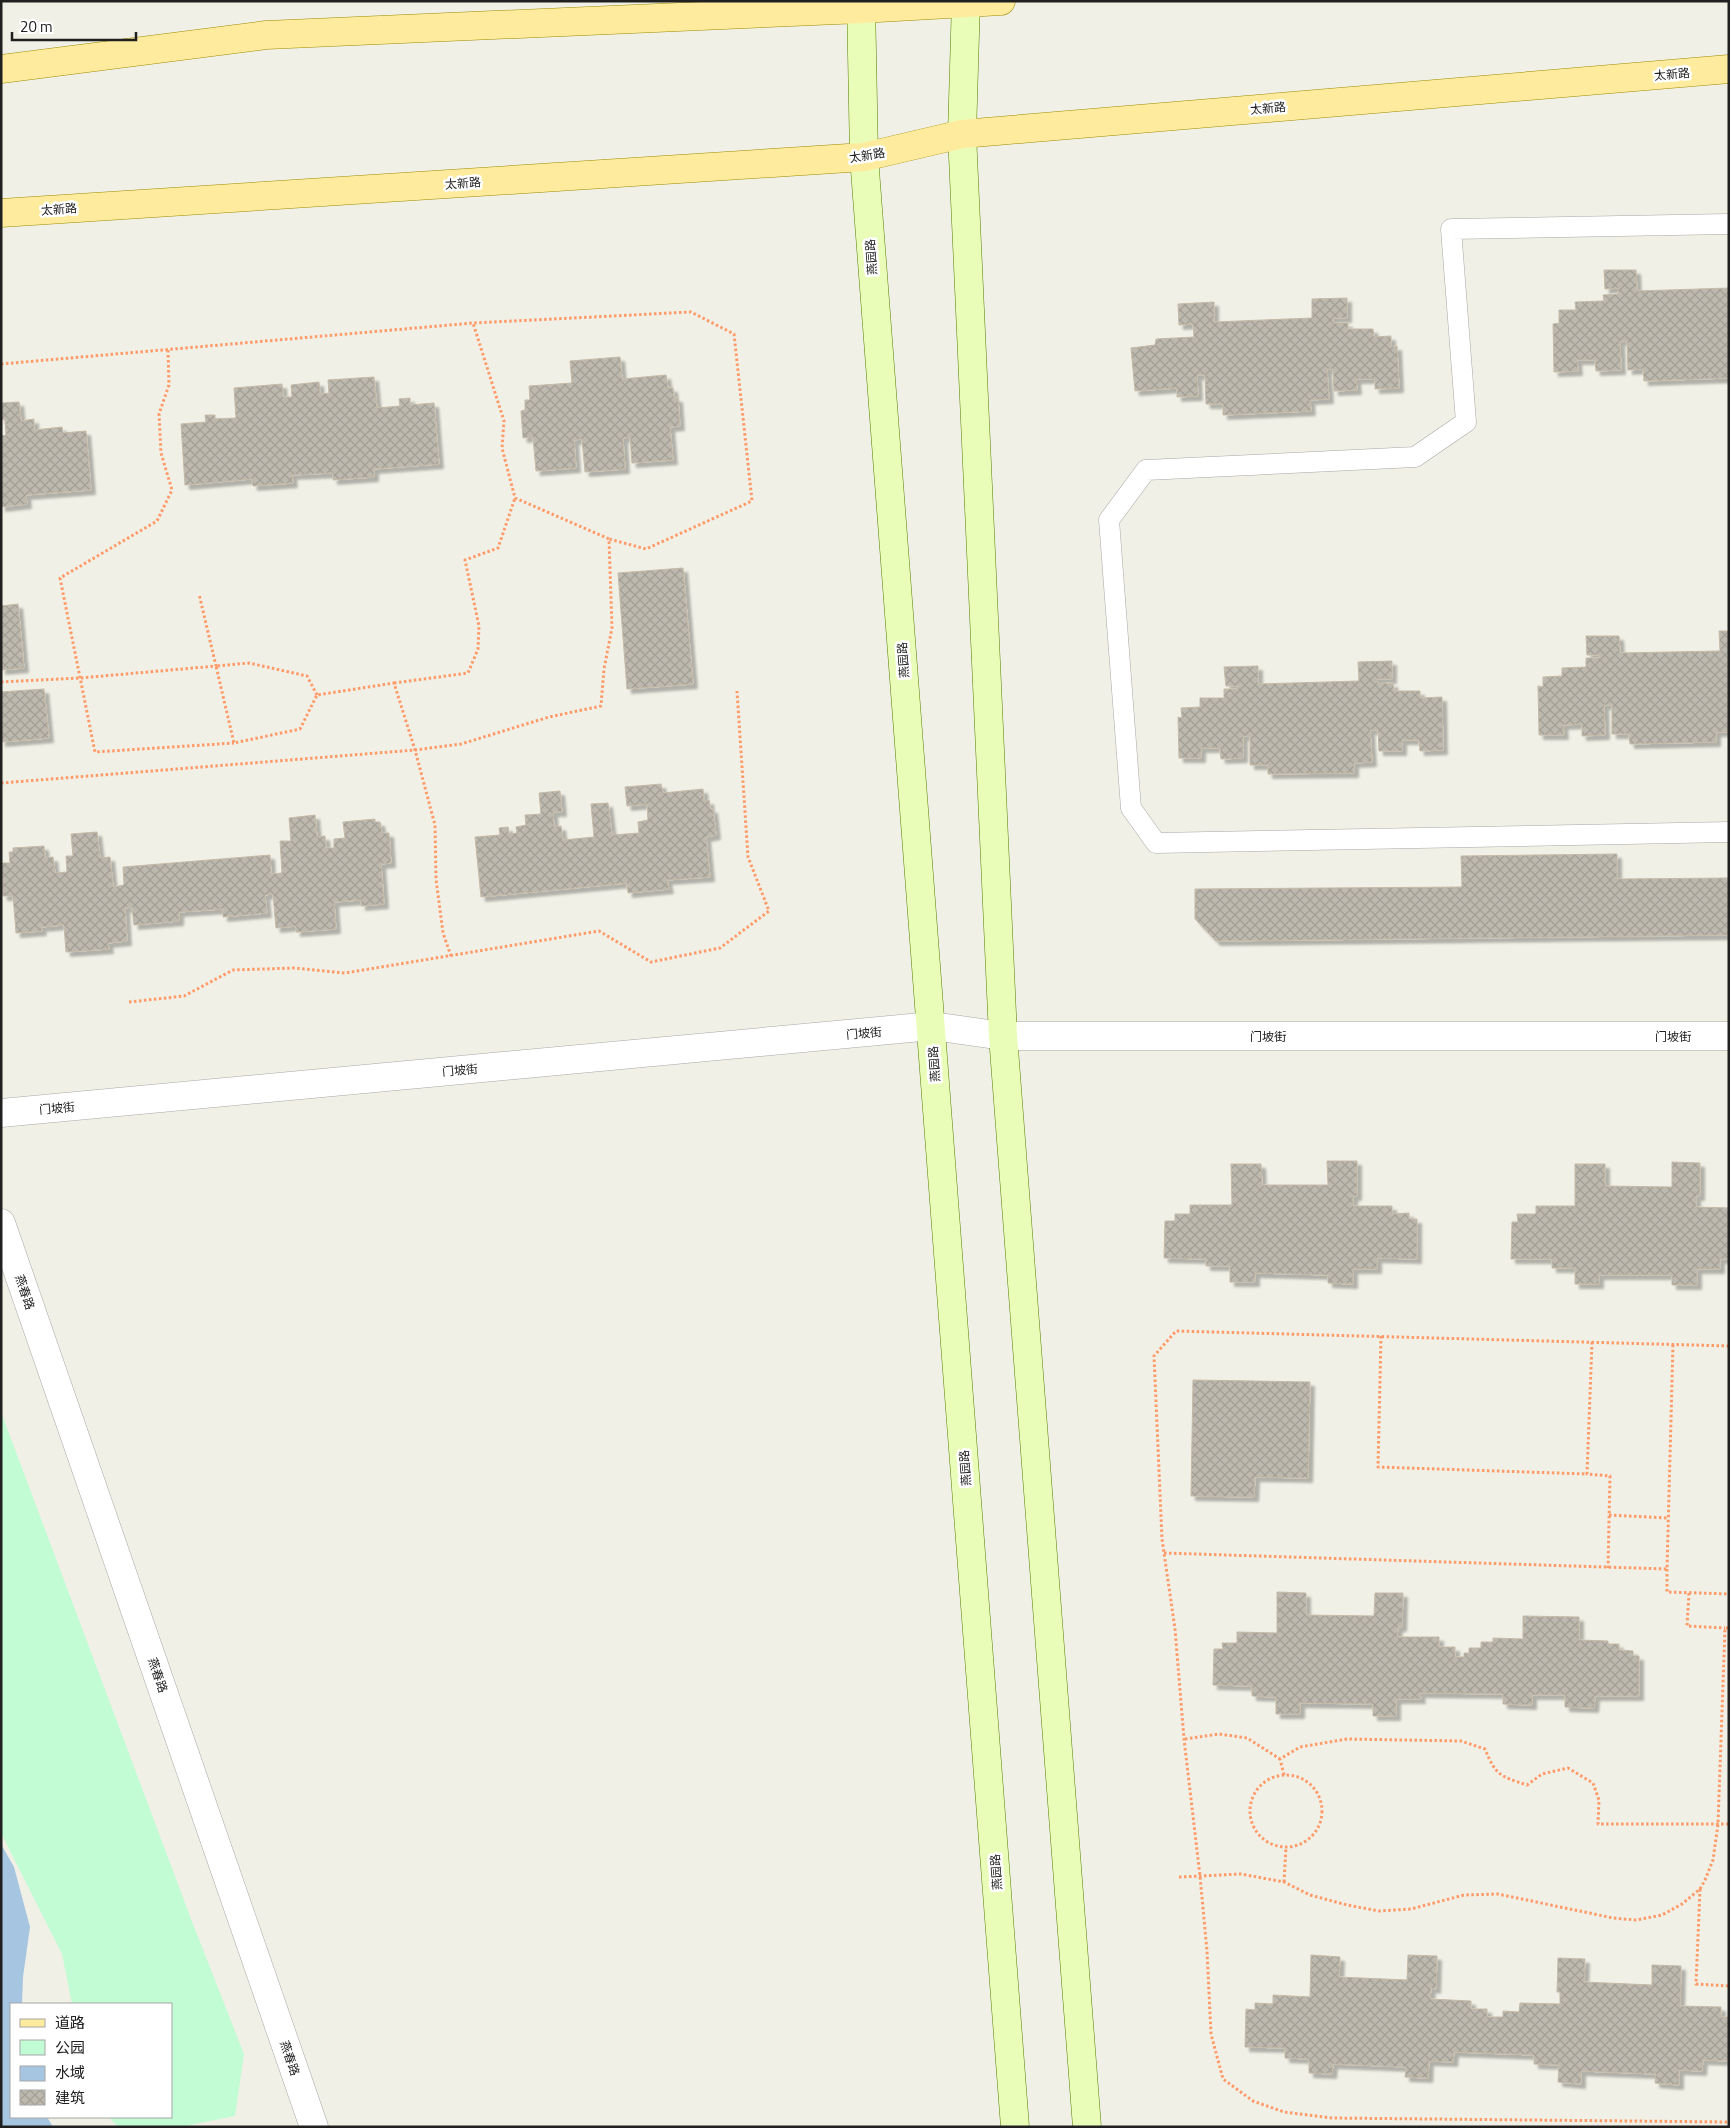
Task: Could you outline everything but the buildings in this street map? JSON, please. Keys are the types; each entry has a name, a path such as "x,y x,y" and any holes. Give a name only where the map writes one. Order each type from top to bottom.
{"main road":[{"path":"1,69 266,35 861,5 1001,1"},
{"path":"966,3 962,134 1003,1036 1087,2127"},
{"name":"燕园路","path":"861,5 864,158 1015,2127"},
{"name":"太新路","path":"1,212 864,158 962,134 1729,69"}],"street":[{"name":"门坡街","path":"1,1113 932,1026 1003,1036 1729,1036"},
{"name":"燕春路","path":"1,1223 314,2127"}],"lane":[{"path":"1729,224 1451,229 1466,422 1415,457 1146,470 1108,520 1131,808 1156,843 1729,832"}],"path":[{"path":"1,364 473,324 691,312 734,334 752,501 646,548 609,539 516,498"},
{"path":"317,695 468,673 478,649 478,626 465,560 498,548 516,498 502,448 504,421 473,324"},
{"path":"168,350 169,385 159,414 161,453 172,490 157,521 60,578 95,752 234,743 300,729 317,695"},
{"path":"1,783 415,750 462,744 549,717 601,706 604,669 612,628 609,539"},
{"path":"199,594 234,743"},
{"path":"1,682 80,678 248,663 307,676 317,695"},
{"path":"394,683 415,750 434,825 436,879 443,933 451,956"},
{"path":"129,1002 184,996 234,970 294,968 345,973 598,931 651,962 720,948 769,911 748,858 737,691"},
{"path":"1729,1346 1176,1331 1154,1356 1164,1553 1175,1629 1184,1739 1200,1876 1207,1951 1211,2034 1223,2079 1253,2101 1284,2112 1332,2118 1729,2122"},
{"path":"1381,1336 1378,1467 1610,1476 1608,1568"},
{"path":"1587,1474 1592,1342"},
{"path":"1673,1344 1667,1592 1729,1594"},
{"path":"1609,1515 1668,1518"},
{"path":"1164,1553 1667,1569"},
{"path":"1179,1877 1241,1874 1284,1882 1310,1895 1379,1911 1411,1910 1464,1895 1498,1894 1613,1918 1636,1920 1662,1915 1682,1904 1700,1889 1706,1880 1713,1860 1718,1824 1727,1628 1688,1626 1689,1592"},
{"path":"1184,1739 1219,1734 1247,1738 1280,1759 1284,1774"},
{"path":"1280,1759 1300,1747 1347,1739 1461,1741 1485,1748 1490,1761 1500,1776 1527,1785 1542,1774 1568,1768 1593,1783 1599,1800 1598,1824 1729,1824"},
{"path":"1284,1774 1297,1777 1309,1783 1318,1794 1322,1807 1321,1820 1314,1834 1301,1844 1286,1848 1270,1844 1258,1834 1251,1822 1249,1809 1252,1796 1259,1786 1271,1778 1284,1774"},
{"path":"1284,1882 1286,1848"},
{"path":"1700,1889 1696,1984 1729,1986"}],"green space":[{"path":"1,1412 191,1919 244,2054 235,2116 180,2127 118,2127 110,2118 172,2118 172,2003 72,2003 62,1954 1,1833"}],"water":[{"path":"1,1844 14,1867 30,1927 23,1977 22,2003 10,2003 10,2118 48,2118 53,2127 1,2127"}]}
